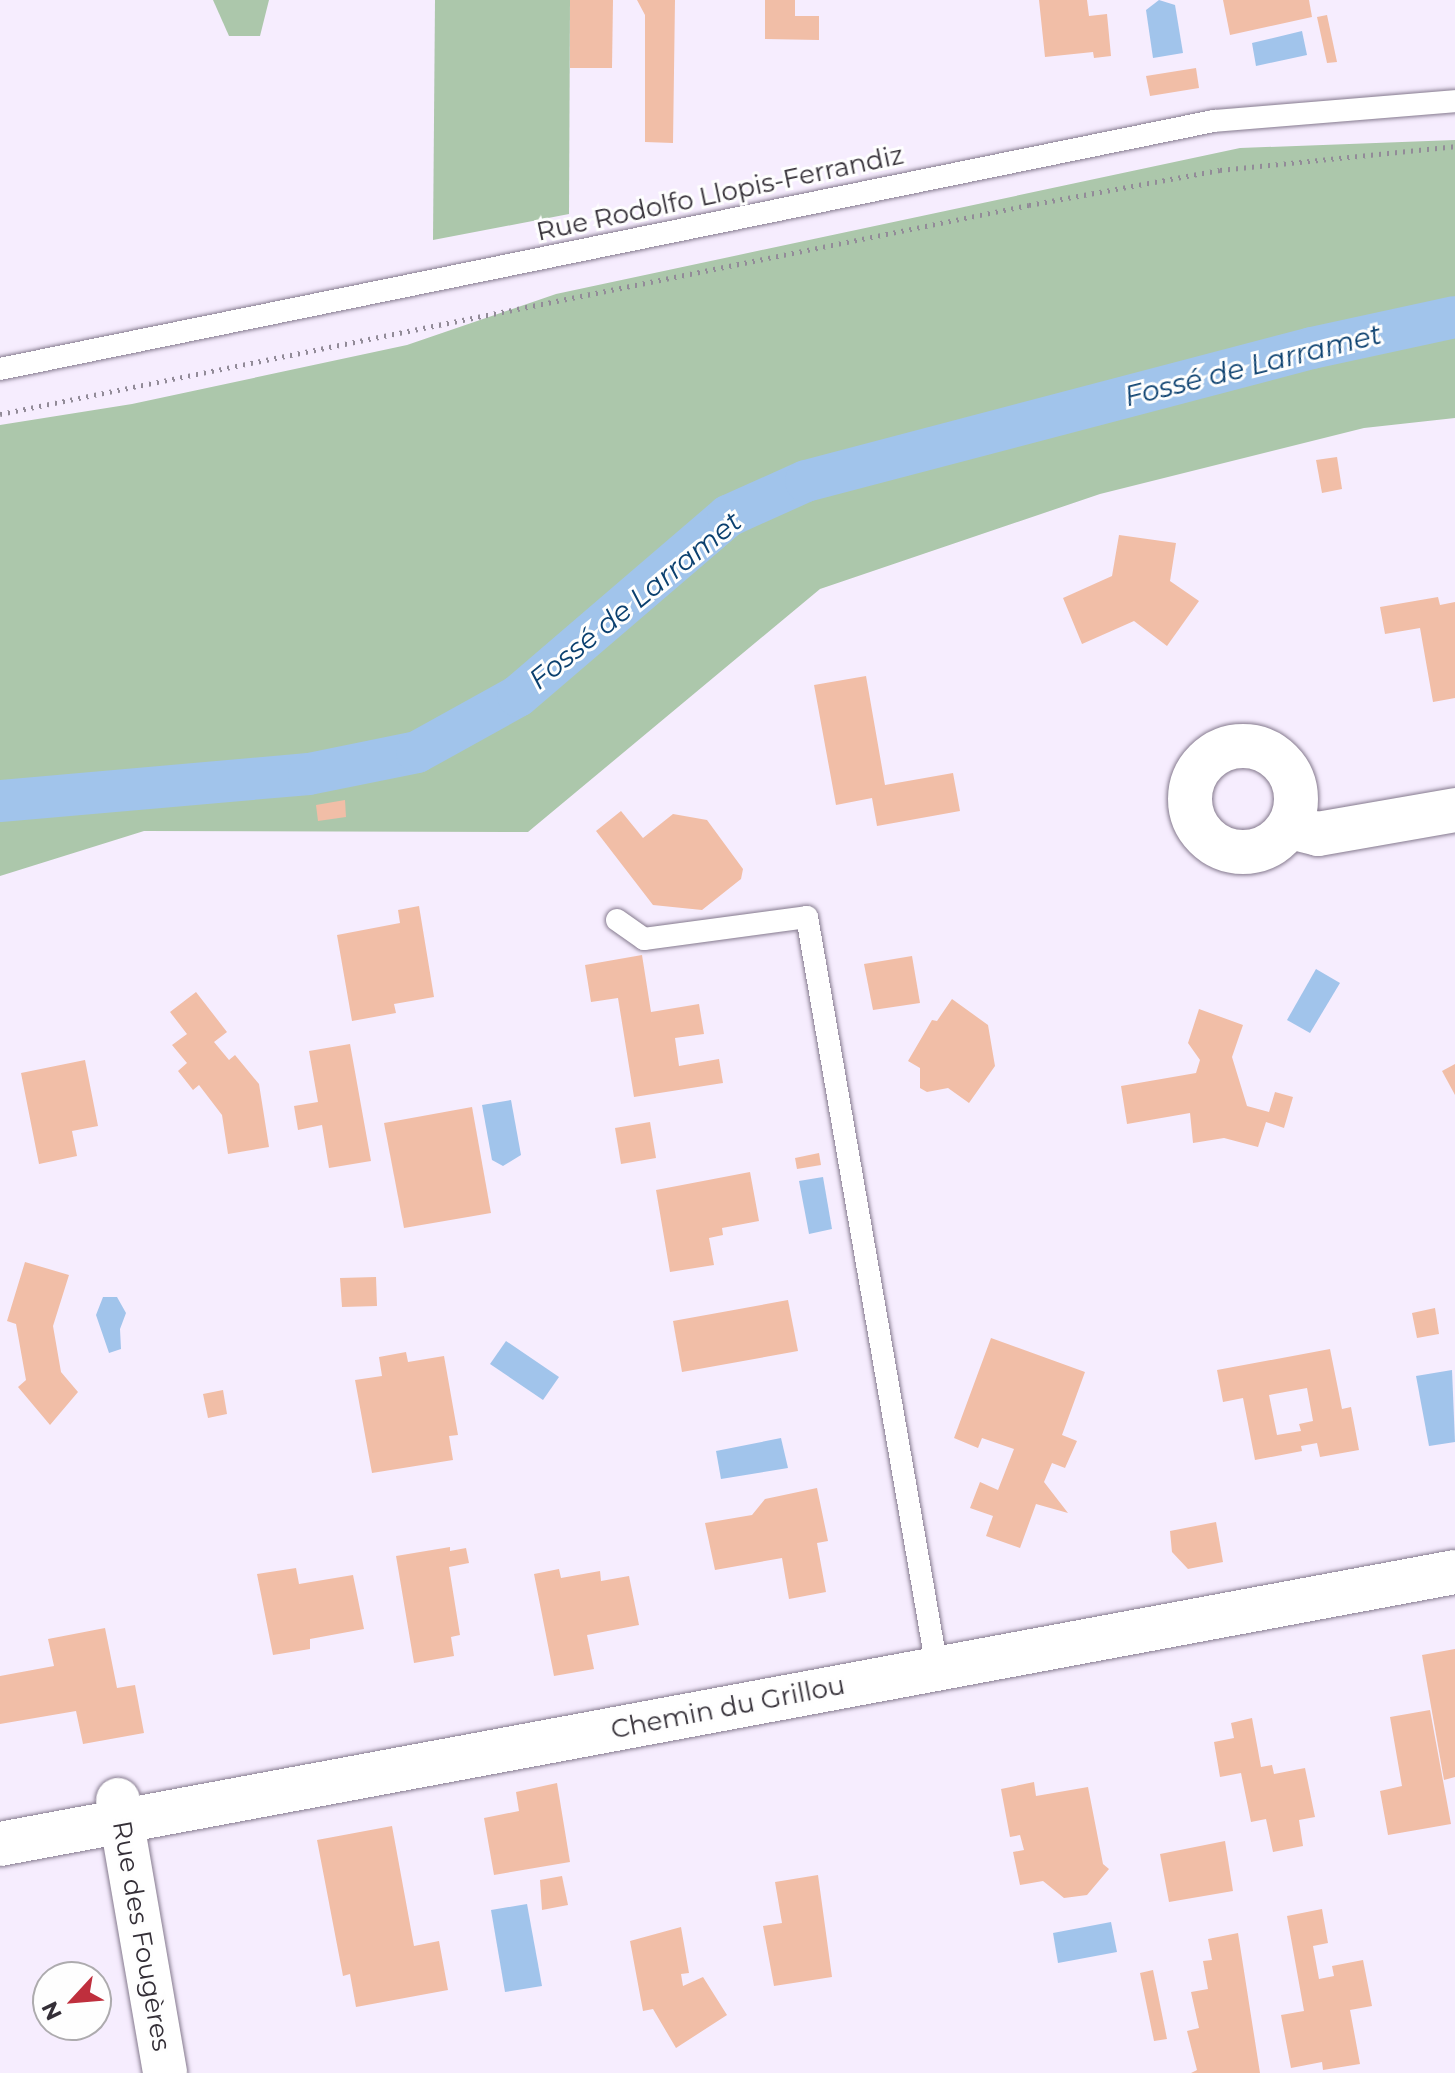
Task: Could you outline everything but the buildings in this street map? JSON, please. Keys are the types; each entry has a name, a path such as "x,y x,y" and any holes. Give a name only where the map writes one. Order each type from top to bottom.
{"street":[{"path":"1290,827 1318,834 1455,810"},
{"name":"Chemin du Grillou","path":"0,1844 119,1811 937,1668 1455,1572"},
{"name":"Rue des Fougères","path":"119,1811 165,2073"}],"lane":[{"name":"Rue Rodolfo Llopis-Ferrandiz","path":"0,369 1214,121 1455,101"},
{"path":"617,920 644,939 807,917 937,1668"}],"path":[{"path":"0,414 1044,202 1220,170 1455,146"}],"green space":[{"path":"213,0 269,0 260,36 229,36"},
{"path":"435,0 570,0 569,214 433,240"},
{"path":"1455,140 1455,418 1364,428 1100,494 820,589 528,832 144,831 0,876 0,425 132,404 407,345 556,294 1240,148"}],"water":[{"path":"1159,0 1175,5 1183,53 1153,58 1146,10"},
{"path":"1302,31 1307,55 1256,66 1252,43"},
{"path":"1316,969 1340,983 1310,1033 1287,1020"},
{"path":"511,1100 521,1155 503,1166 492,1160 482,1105"},
{"path":"823,1177 832,1229 809,1234 799,1181"},
{"path":"103,1297 117,1297 126,1313 120,1329 121,1349 109,1353 96,1315"},
{"path":"506,1341 559,1377 543,1400 490,1364"},
{"path":"1452,1370 1455,1442 1429,1446 1416,1376"},
{"path":"781,1438 788,1468 721,1479 716,1451"},
{"path":"527,1904 542,1986 505,1992 491,1910"},
{"path":"1111,1922 1117,1952 1058,1963 1053,1933"}],"waterway":[{"name":"Fossé de Larramet","path":"0,801 309,774 417,752 518,696 728,516 806,481 1312,348 1455,317"}]}
